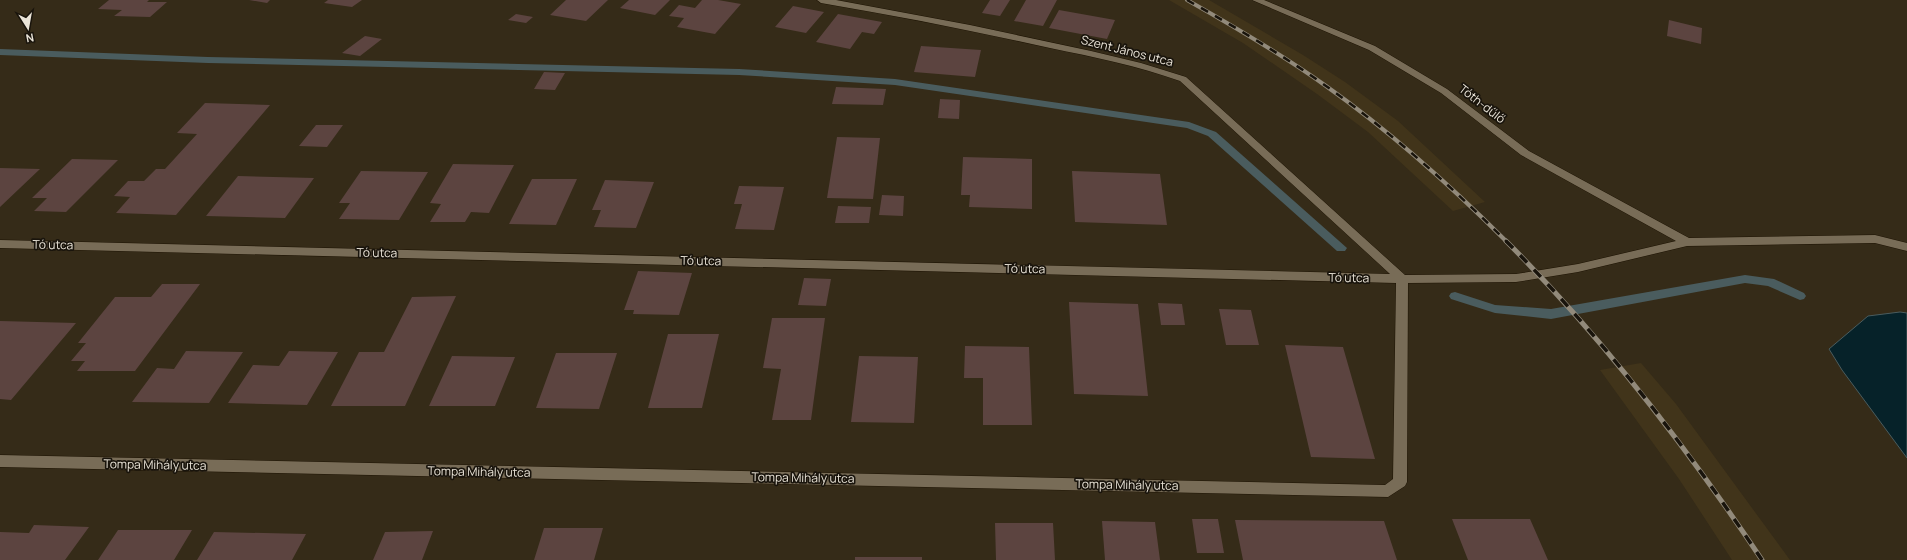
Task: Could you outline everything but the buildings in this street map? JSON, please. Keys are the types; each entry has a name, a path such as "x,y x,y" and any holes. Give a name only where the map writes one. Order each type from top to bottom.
{"street":[{"name":"Szent János utca","path":"821,0 959,25 1092,54 1170,74 1183,80 1402,279"},
{"name":"Tóth-dűlő","path":"1256,0 1372,48 1444,91 1525,153 1686,242"},
{"name":"Tó utca","path":"0,244 1402,279 1516,278 1578,268 1686,242 1875,239 1907,247"},
{"name":"Tompa Mihály utca","path":"3,462 1388,491 1400,482 1402,279"}],"shaded area":[{"path":"1169,0 1209,0 1303,55 1345,82 1398,121 1485,202 1453,211 1368,132 1317,94 1243,43"},
{"path":"1641,363 1676,404 1790,560 1732,560 1679,479 1600,370"}],"water":[{"path":"1900,312 1907,313 1907,458 1842,370 1829,349 1868,316"}],"waterway":[{"path":"0,52 208,60 739,72 895,82 1189,125 1212,134 1341,248"},
{"path":"1455,296 1495,309 1551,314 1745,279 1770,282 1800,296"}],"railway":[{"path":"1187,0 1309,74 1374,122 1420,160 1506,241"},
{"path":"1506,241 1576,316 1642,394 1704,476 1762,560"}]}
